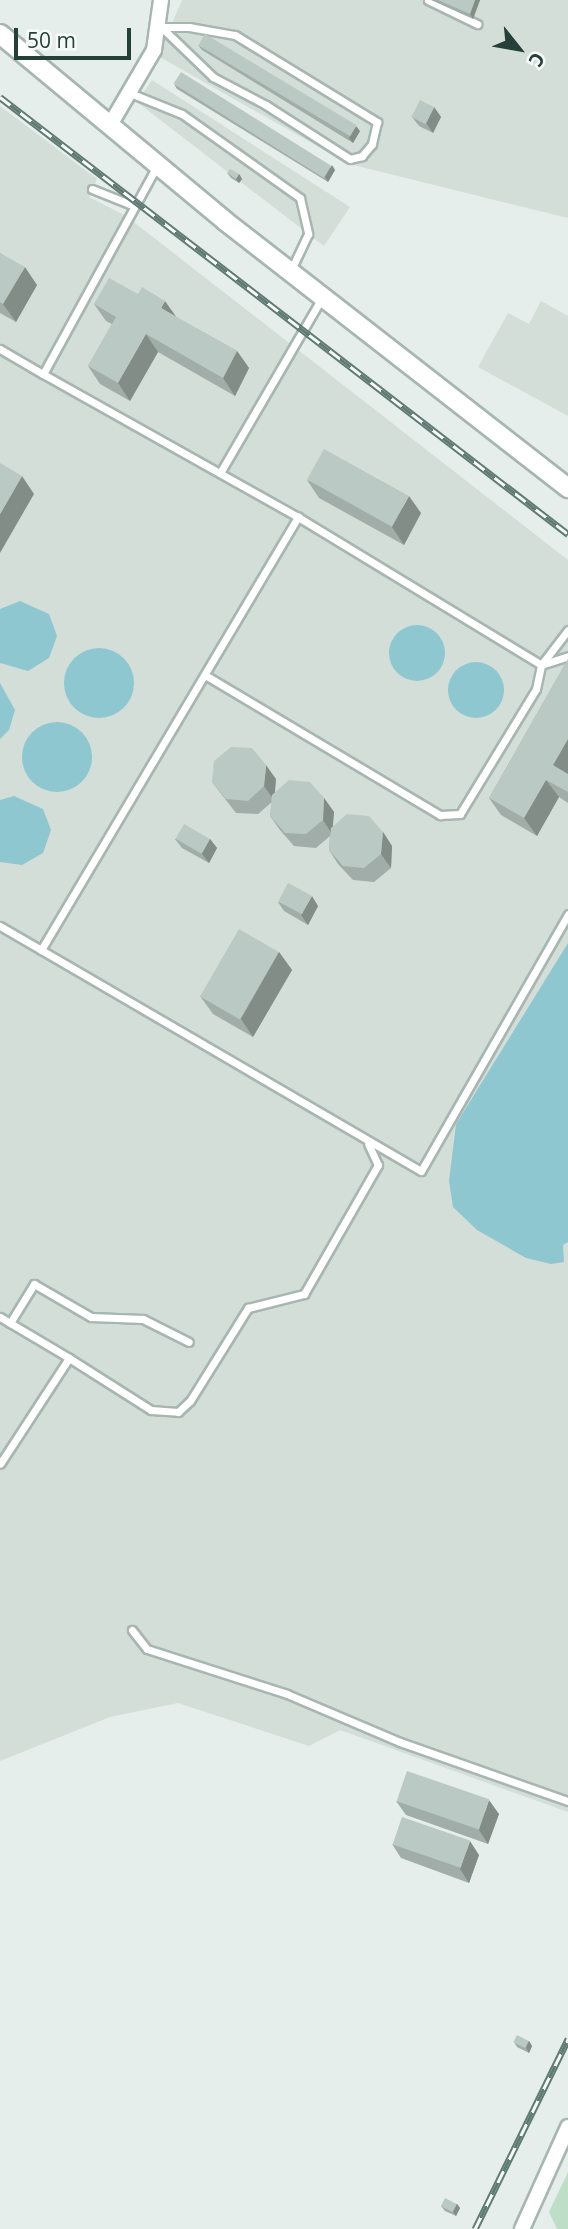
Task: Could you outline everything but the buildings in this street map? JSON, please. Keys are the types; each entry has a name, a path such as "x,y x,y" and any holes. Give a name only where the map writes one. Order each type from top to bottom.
{"street":[{"path":"110,125 154,50 161,0"},
{"path":"0,34 290,272 568,488"},
{"path":"523,2229 568,2127"}],"lane":[{"path":"428,0 477,24"},
{"path":"159,27 235,35 377,122 372,144 362,156 350,159 267,105 213,77 159,27"},
{"path":"130,93 182,114 300,198 308,234 290,272"},
{"path":"43,374 132,205 157,165"},
{"path":"92,190 132,205"},
{"path":"220,473 323,298"},
{"path":"0,349 298,517 541,665 568,656"},
{"path":"41,950 298,517"},
{"path":"205,675 439,815 460,814 536,689 541,665 568,630"},
{"path":"0,926 368,1144 421,1171 568,914"},
{"path":"0,1317 150,1409 178,1412 190,1401 248,1308 304,1294 378,1165 368,1144"},
{"path":"10,1323 34,1284 91,1317 143,1319 188,1342"},
{"path":"0,1464 69,1358"},
{"path":"132,1630 148,1649 287,1694 400,1742 568,1801"}],"shaded area":[{"path":"182,0 568,0 568,218 349,164 158,56"},
{"path":"152,80 350,207 324,246 137,102"},
{"path":"0,106 97,179 89,197 126,216 568,560 568,1812 340,1730 309,1746 178,1703 110,1717 0,1761"},
{"path":"541,301 568,316 568,416 478,367 508,313 529,324"}],"green space":[{"path":"568,2172 568,2229 557,2229 549,2212"}],"water":[{"path":"20,601 49,614 57,636 49,658 28,671 0,663 0,609"},
{"path":"412,625 422,625 437,633 443,642 443,664 437,673 422,681 412,681 394,669 389,658 389,648 401,630"},
{"path":"99,648 124,658 134,683 124,708 99,718 74,708 64,683 74,658"},
{"path":"471,662 481,662 496,670 502,679 502,701 496,710 481,718 471,718 453,706 448,695 448,685 460,667"},
{"path":"0,683 15,710 9,730 0,739"},
{"path":"57,722 82,732 92,757 82,782 57,792 32,782 22,757 32,732"},
{"path":"14,796 43,809 51,830 43,853 22,865 0,862 0,800"},
{"path":"568,943 568,1242 563,1245 564,1262 551,1264 526,1258 477,1230 453,1207 449,1181 456,1124"}],"railway":[{"path":"0,97 568,534"},
{"path":"475,2229 568,2039"}]}
